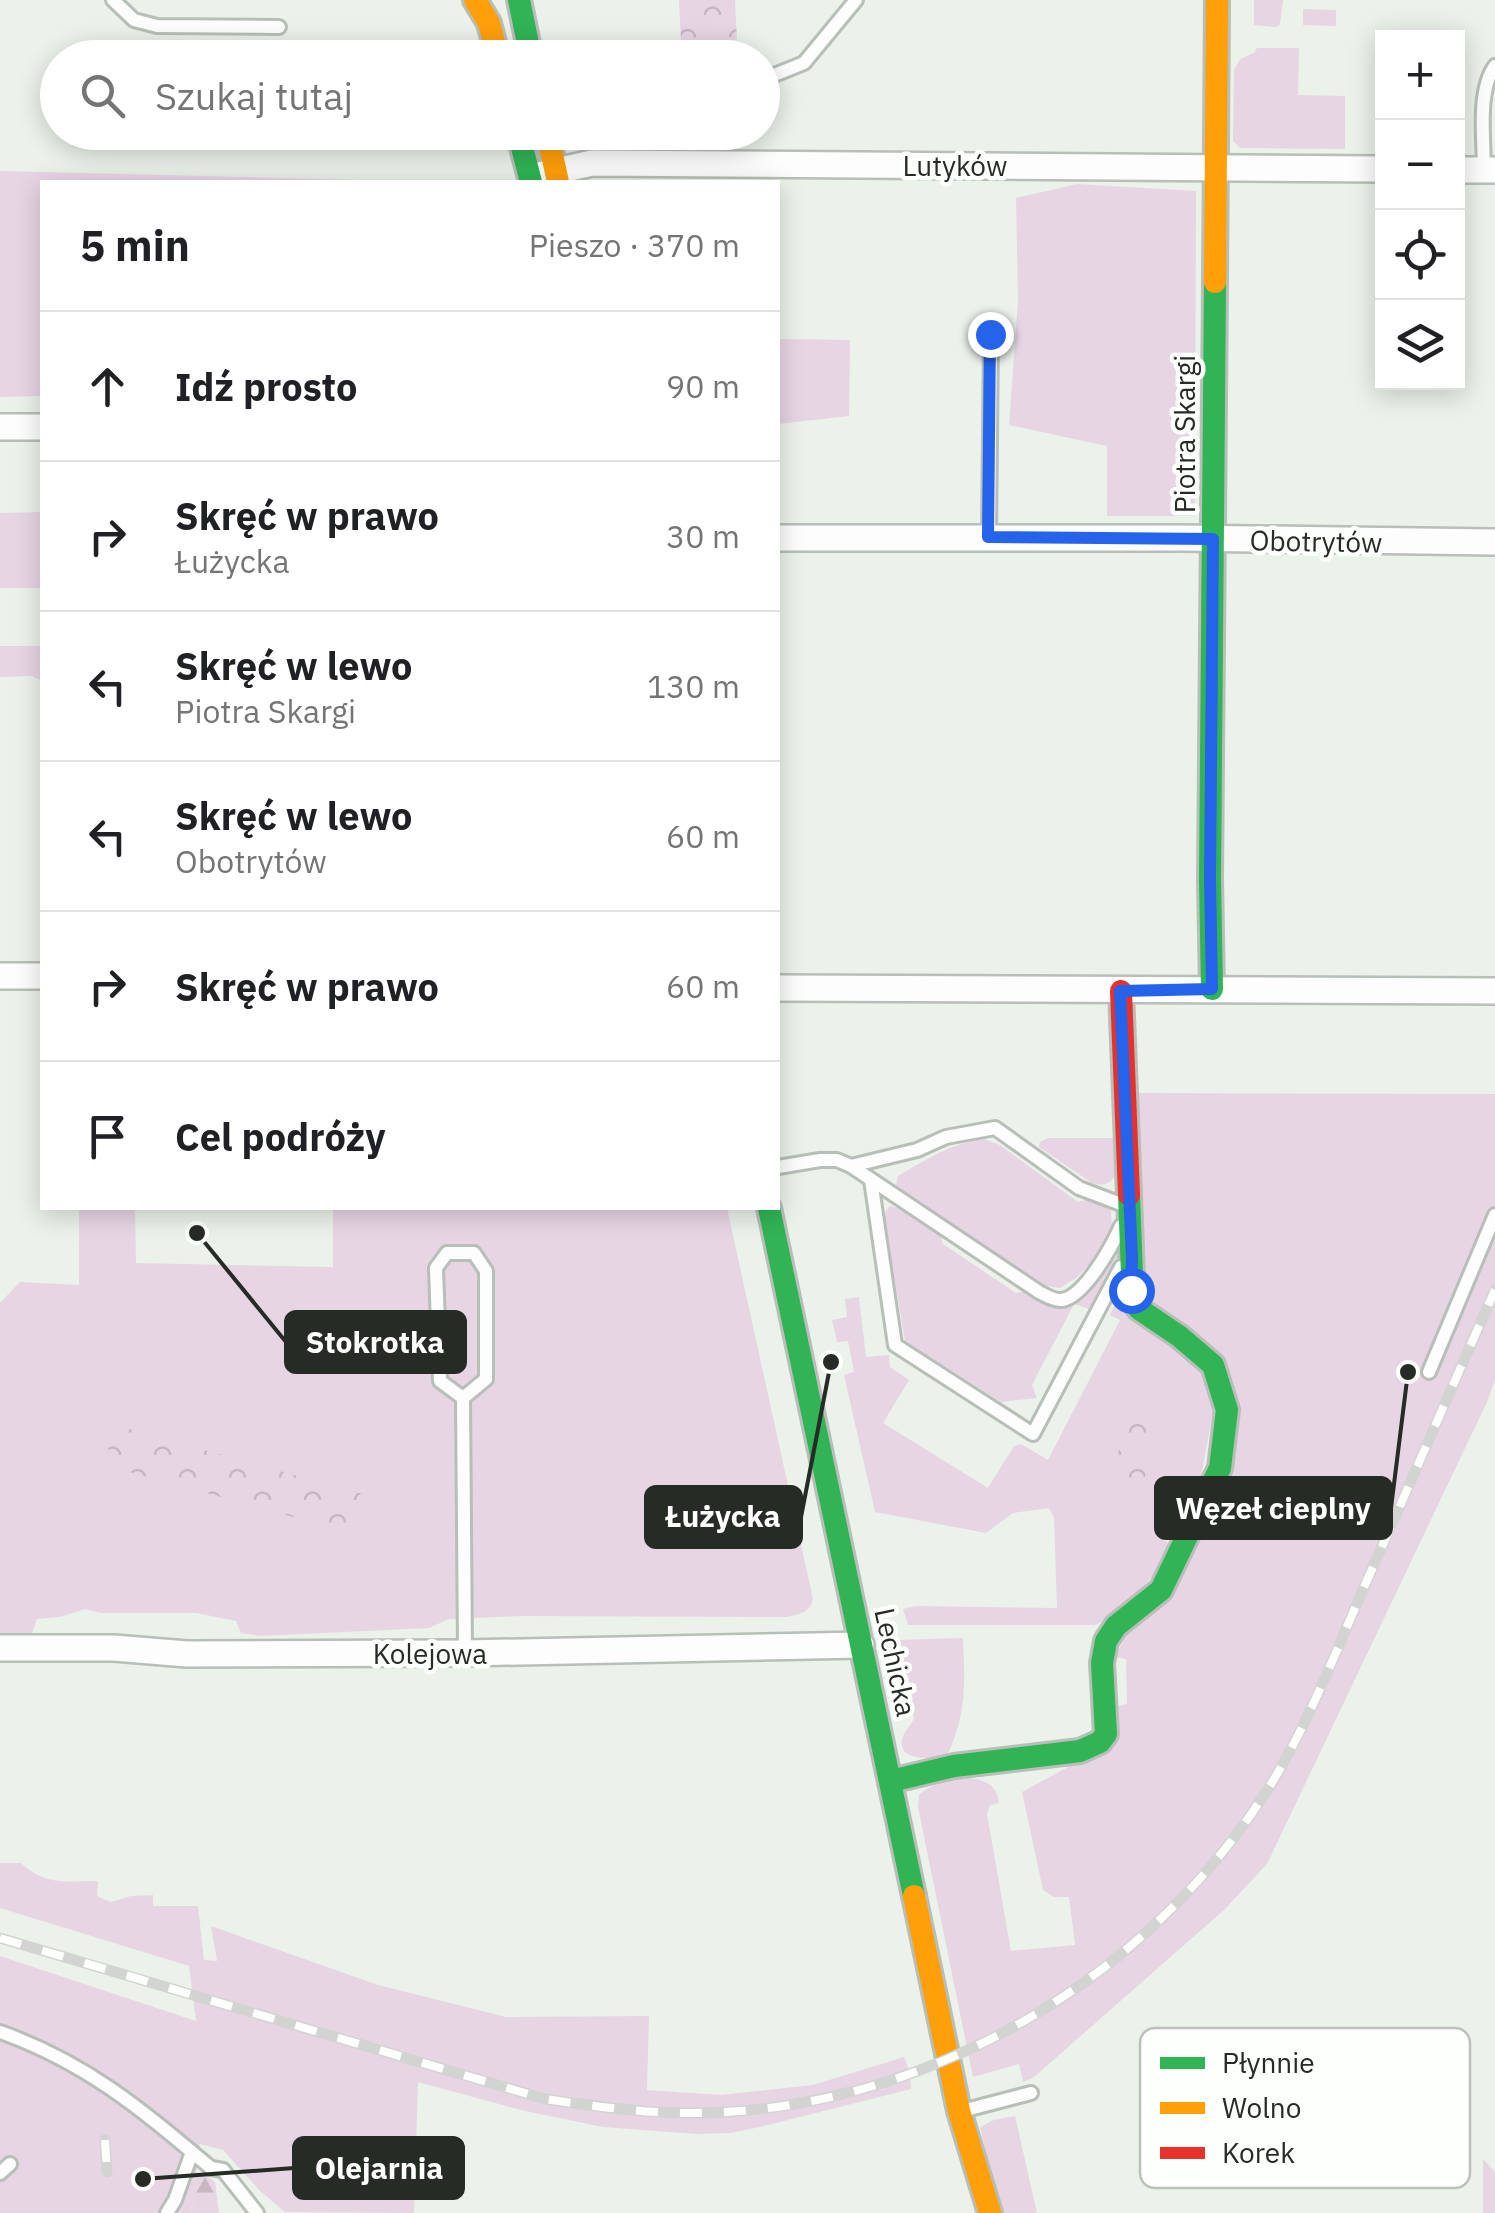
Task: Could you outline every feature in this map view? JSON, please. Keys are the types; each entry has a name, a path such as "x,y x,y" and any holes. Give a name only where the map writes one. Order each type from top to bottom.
{"street":[{"path":"476,0 493,40"},
{"path":"518,0 527,40"},
{"name":"Piotra Skargi","path":"1212,989 1217,0"},
{"path":"523,150 530,179"},
{"path":"551,150 557,177"},
{"name":"Lutyków","path":"530,179 557,177 592,163 1375,169"},
{"path":"0,427 40,427"},
{"name":"Obotrytów","path":"780,538 1495,542"},
{"path":"0,976 40,976"},
{"path":"780,988 1495,991"},
{"path":"890,1782 954,1766 1080,1752 1100,1742 1106,1734 1102,1663 1106,1641 1116,1626 1160,1590 1220,1468 1227,1410 1213,1365 1133,1301 1120,991"},
{"name":"Lechicka","path":"769,1210 962,2120 975,2213"},
{"name":"Kolejowa","path":"0,1648 114,1648 187,1654 861,1645"},
{"name":"Lechicka","path":"962,2120 990,2213"}],"lane":[{"path":"113,0 134,20 157,26 280,27"},
{"path":"780,73 804,63 856,0"},
{"path":"1489,170 1484,94 1488,75 1495,66"},
{"path":"988,537 990,334"},
{"path":"780,1168 820,1160 837,1160 851,1166 1039,1292 1062,1300 1087,1282 1111,1249 1130,1207 1079,1188 995,1128 851,1166"},
{"path":"872,1180 896,1345 1033,1434 1131,1246"},
{"path":"1428,1372 1495,1215"},
{"path":"464,1398 440,1381 436,1268 446,1254 474,1253 486,1272 486,1379 464,1398 465,1653"},
{"path":"0,2032 40,2046 92,2075 211,2168 223,2170 257,2213"},
{"path":"962,2120 1031,2092"},
{"path":"167,2213 192,2152"}],"green space":[{"path":"679,0 735,0 737,40 681,40"},
{"path":"1254,0 1283,0 1280,24 1254,25"},
{"path":"1303,9 1336,10 1336,26 1303,25"},
{"path":"1257,48 1299,48 1298,95 1345,96 1345,149 1240,148 1233,141 1234,70 1240,59"},
{"path":"0,171 362,180 40,180 40,396 0,397"},
{"path":"1077,184 1196,191 1195,516 1107,516 1107,446 1009,425 1018,301 1016,198"},
{"path":"780,339 850,340 849,416 780,424"},
{"path":"40,512 40,588 0,588 0,513"},
{"path":"0,646 40,646 40,680 32,676 0,677"},
{"path":"1134,1093 1495,1094 1495,1380 1267,1864 1224,1910 1034,2077 1023,2082 1019,2064 973,2077 918,1807 919,1795 952,1780 977,1779 988,1784 999,1803 990,1805 987,1814 1011,1951 1075,1945 1069,1897 1054,1897 1043,1890 1022,1792 1094,1753 1111,1708 1127,1704 1126,1659 1115,1657 1235,1421 1141,1295"},
{"path":"1048,1138 1119,1138 1113,1178 1102,1185 1092,1183 1039,1147"},
{"path":"984,1139 1000,1145 1078,1202 1096,1200 1111,1211 1112,1227 1094,1259 1060,1288 1045,1286 899,1192 898,1176 950,1148"},
{"path":"890,1206 925,1222 941,1236 943,1244 1016,1293 1026,1291 1056,1303 1115,1254 1120,1258 1093,1310 1074,1304 1032,1385 1037,1398 1001,1402 905,1341 884,1219"},
{"path":"79,1210 135,1210 136,1263 333,1267 333,1210 727,1210 812,1604 787,1617 522,1616 449,1619 429,1628 260,1636 241,1633 236,1621 196,1613 101,1613 85,1609 37,1619 32,1633 0,1634 0,1303 20,1282 79,1285"},
{"path":"1123,1287 1195,1360 1215,1402 1198,1492 1182,1487 1160,1538 1172,1545 1164,1563 1124,1609 1095,1625 908,1625 903,1609 916,1606 1057,1608 1054,1518 1049,1508 1013,1513 986,1533 875,1512 844,1375 854,1372 848,1341 837,1342 832,1320 847,1317 845,1299 859,1297 866,1357 889,1355 890,1367 909,1380 883,1423 988,1488 1014,1446 1021,1444 1048,1460 1120,1320 1110,1315"},
{"path":"1147,1415 1153,1420 1145,1477 1141,1481 1120,1479 1117,1473 1121,1417"},
{"path":"115,1425 366,1495 355,1534 104,1465"},
{"path":"963,1638 963,1699 946,1758 908,1754 902,1743 914,1719 897,1640"},
{"path":"0,1863 21,1863 39,1876 57,1881 98,1881 97,1896 111,1902 153,1895 153,1906 198,1906 204,1960 217,1961 211,1926 378,1985 506,2017 649,2016 647,2090 721,2095 813,2085 904,2057 911,2089 760,2127 697,2134 603,2127 418,2082 414,2213 285,2212 223,2150 200,2144 191,2213 0,2213 0,1956 196,2021 189,1966 0,1908"},
{"path":"1015,2116 1037,2213 1000,2213 980,2127"},
{"path":"1483,2159 1495,2172 1495,2213 1483,2213"},
{"path":"196,2173 215,2182 219,2213 191,2213"}],"railway":[{"path":"0,1938 545,2099 613,2108 703,2113 807,2102 885,2082 961,2053 1034,2015 1101,1970 1163,1917 1218,1857 1266,1792 1317,1695 1495,1290"},
{"path":"105,2140 107,2172"}],"traffic: fast":[{"path":"519,0 527,40"},
{"path":"523,150 530,180"},
{"path":"1212,989 1215,282"},
{"path":"891,1781 954,1766 1080,1751 1100,1742 1106,1734 1102,1663 1106,1641 1116,1626 1161,1590 1220,1468 1227,1410 1213,1365 1133,1301 1129,1195"},
{"path":"769,1210 914,1896"}],"traffic: slow":[{"path":"475,0 489,23 493,40"},
{"path":"1215,282 1217,0"},
{"path":"551,150 558,180"},
{"path":"914,1896 959,2111 990,2213"}],"traffic: jam":[{"path":"1121,991 1129,1195"}],"place":[{"name":"Stokrotka","path":"197,1233"},
{"name":"Łużycka","path":"831,1362"},
{"name":"Węzeł cieplny","path":"1408,1372"},
{"name":"Olejarnia","path":"143,2179"}],"route":[{"path":"990,334 988,537 1213,539 1212,989 1120,991 1131,1290"}]}
